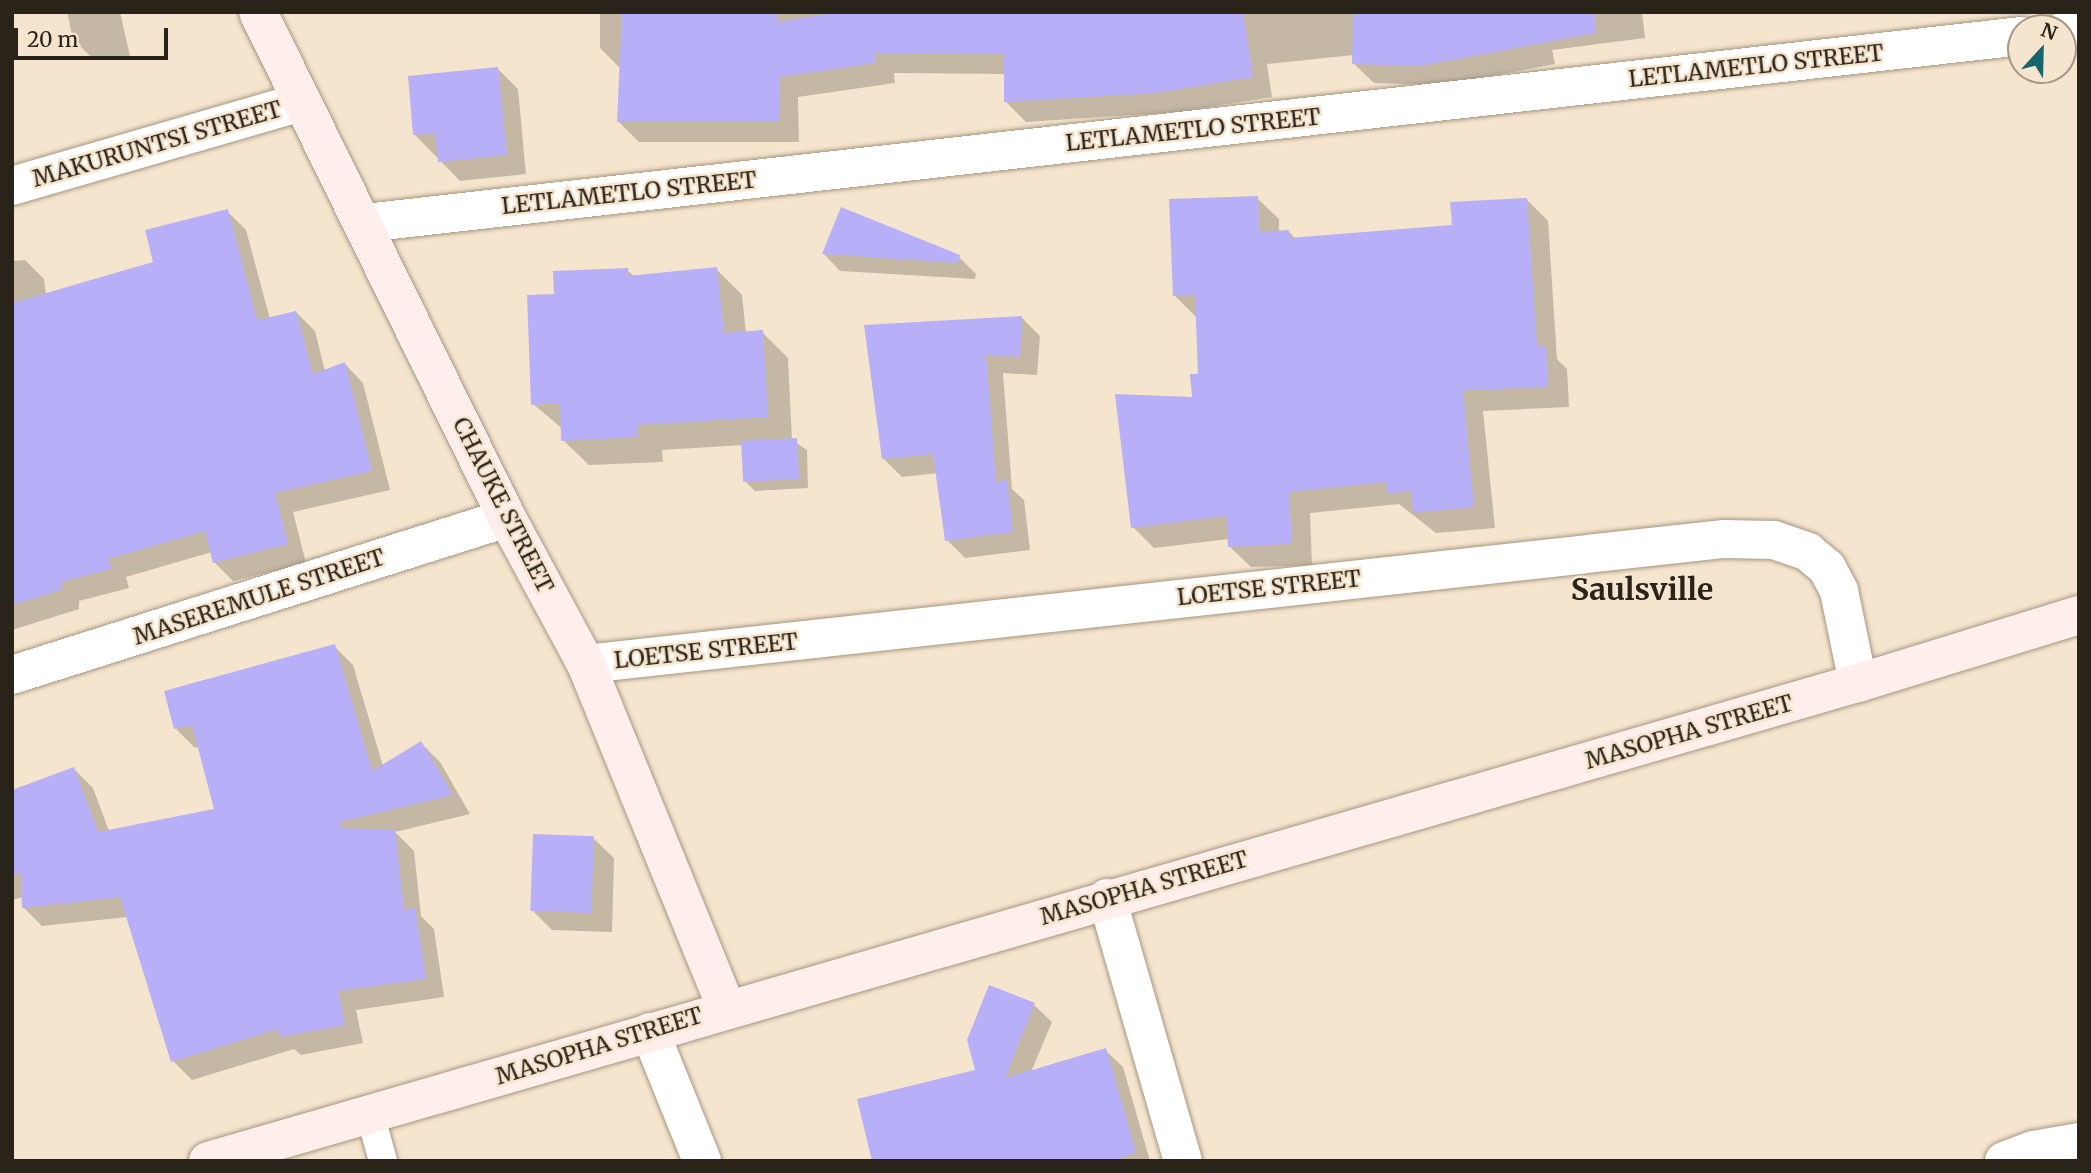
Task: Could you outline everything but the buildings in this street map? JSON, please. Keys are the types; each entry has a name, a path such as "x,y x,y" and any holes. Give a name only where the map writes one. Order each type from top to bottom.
{"street":[{"name":"CHAUKE STREET","path":"258,12 365,223 507,518 586,664 726,1007"},
{"name":"LETLAMETLO STREET","path":"365,223 2007,38"},
{"name":"MAKURUNTSI STREET","path":"12,186 302,102"},
{"name":"MASEREMULE STREET","path":"12,675 507,518"},
{"name":"LOETSE STREET","path":"586,664 1736,539 1774,540 1808,552 1827,568 1839,591 1858,683"},
{"name":"MASOPHA STREET","path":"208,1161 650,1032 726,1007 1858,683 2079,615"},
{"path":"1107,898 1183,1161"},
{"path":"650,1032 702,1161"},
{"path":"2004,1161 2033,1150 2079,1142"}],"lane":[{"path":"370,1114 383,1161"}],"district":[{"name":"Saulsville","path":"1642,589"}]}
